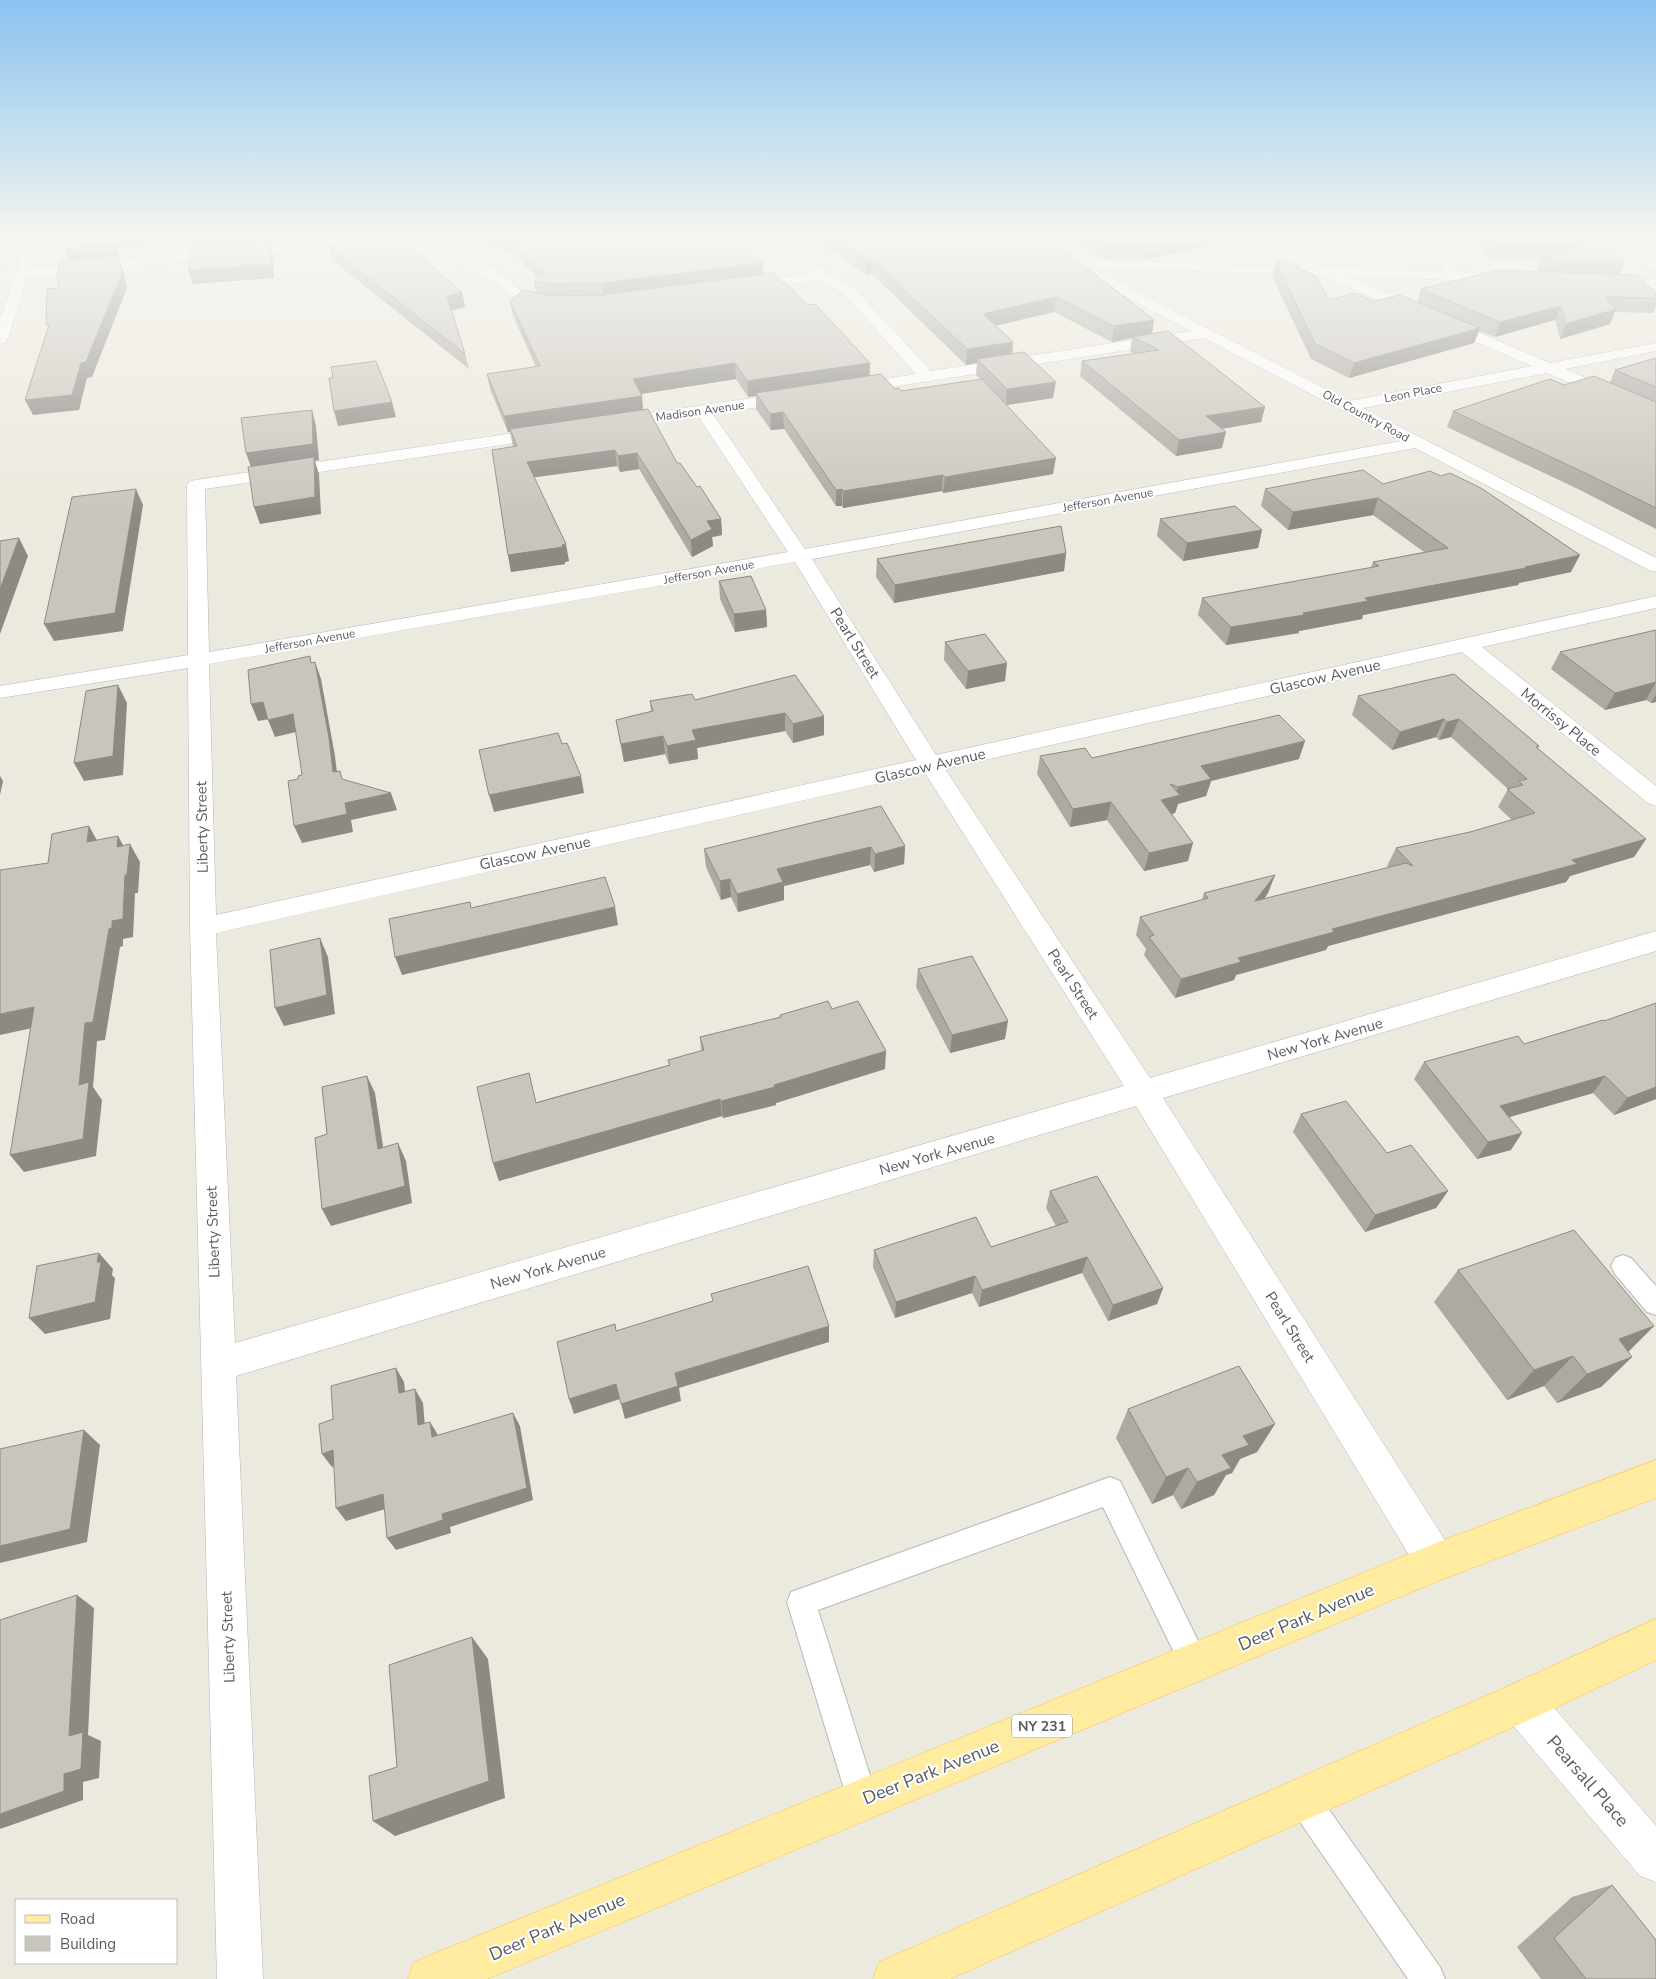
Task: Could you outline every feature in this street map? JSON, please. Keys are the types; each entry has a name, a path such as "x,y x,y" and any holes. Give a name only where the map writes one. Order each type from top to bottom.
{"main road":[{"name":"Deer Park Avenue","path":"431,1979 1436,1562 1656,1479"},
{"path":"896,1979 1521,1702 1656,1639"}],"street":[{"path":"886,331 928,377"},
{"name":"Old Country Road","path":"1198,331 1348,406 1656,566"},
{"path":"1464,331 1656,414"},
{"path":"840,390 1203,334"},
{"name":"Leon Place","path":"1348,406 1656,347"},
{"name":"Madison Avenue","path":"601,425 811,395"},
{"name":"Pearl Street","path":"704,411 800,556 931,765 1144,1093 1436,1562"},
{"name":"Liberty Street","path":"240,1979 203,926 196,485 564,430"},
{"name":"Jefferson Avenue","path":"0,692 200,660 800,556 1417,443"},
{"name":"Glascow Avenue","path":"203,926 1467,646 1656,602"},
{"name":"Morrissy Place","path":"1467,646 1656,798"},
{"name":"New York Avenue","path":"218,1364 1656,941"},
{"name":"Pearsall Place","path":"1521,1702 1656,1860"}],"lane":[{"path":"1623,1266 1656,1304"},
{"path":"862,1801 801,1602 1110,1491 1194,1663"},
{"path":"1302,1798 1428,1979"}],"building":[{"path":"47,331 98,331 86,362 81,363 72,395 25,400"},
{"path":"436,331 458,331 465,354"},
{"path":"524,331 840,331 870,363 747,381 735,363 633,379 642,396 504,416 487,374 540,366"},
{"path":"948,331 1002,331 1013,342 967,349"},
{"path":"1168,331 1265,407 1206,416 1226,432 1179,440 1082,361 1159,350 1133,337"},
{"path":"1309,331 1468,331 1354,363 1315,344"},
{"path":"1024,352 1056,382 1007,389 977,359"},
{"path":"1656,358 1656,387 1615,370"},
{"path":"376,361 392,402 334,411 329,378 333,378 331,367"},
{"path":"881,374 895,389 899,388 901,391 982,379 1056,458 945,477 943,475 843,491 842,489 836,490 783,412 770,414 756,393"},
{"path":"1594,376 1656,402 1656,508 1453,411 1550,379 1564,385"},
{"path":"648,409 677,463 680,463 697,487 700,486 721,519 707,521 712,529 691,540 637,453 618,456 615,450 527,462 566,544 562,545 563,547 508,555 492,450 517,446 510,429"},
{"path":"312,410 313,444 246,453 241,418"},
{"path":"314,457 315,497 254,507 248,467"},
{"path":"1363,470 1383,484 1430,471 1441,476 1450,473 1481,488 1580,555 1526,568 1365,598 1368,601 1303,613 1304,615 1231,627 1202,598 1379,566 1373,562 1448,548 1378,498 1293,512 1265,489"},
{"path":"136,489 115,613 44,624 72,497"},
{"path":"1235,506 1262,530 1187,543 1160,519"},
{"path":"1061,526 1066,553 895,585 877,559"},
{"path":"19,538 0,589 0,541"},
{"path":"751,576 766,610 734,614 719,581"},
{"path":"1656,630 1656,682 1615,693 1560,652"},
{"path":"985,634 1007,663 968,671 945,642"},
{"path":"310,656 311,663 315,662 329,738 333,772 340,771 342,779 391,793 345,803 347,814 294,826 288,781 298,779 298,776 302,775 293,714 268,720 263,702 251,704 248,670"},
{"path":"1454,674 1539,746 1536,747 1646,839 1572,860 1577,864 1332,929 1334,932 1238,958 1241,962 1181,979 1149,937 1154,935 1140,917 1208,898 1204,893 1275,875 1255,901 1406,863 1413,866 1396,848 1470,832 1535,813 1507,789 1523,785 1519,781 1527,779 1459,719 1447,722 1444,719 1400,732 1358,696"},
{"path":"795,675 824,716 793,724 785,713 692,730 696,740 667,746 663,736 621,744 616,720 653,711 650,701 692,694 695,700"},
{"path":"118,685 113,756 74,763 86,691"},
{"path":"1279,715 1305,741 1201,766 1211,779 1178,787 1170,784 1180,795 1161,800 1193,843 1149,853 1111,802 1073,809 1040,756 1085,748 1092,758"},
{"path":"558,733 562,744 567,743 581,776 489,795 479,750"},
{"path":"881,806 905,846 875,854 871,847 777,869 783,882 737,894 730,879 720,881 704,849"},
{"path":"89,826 87,842 118,836 117,847 130,844 127,875 125,875 123,919 112,921 112,928 109,929 93,1022 85,1023 79,1085 89,1082 83,1139 10,1155 34,1007 0,1014 0,870 48,863 52,834"},
{"path":"605,877 615,907 395,957 389,919 470,902 471,908"},
{"path":"320,938 327,995 275,1008 270,950"},
{"path":"972,956 1008,1021 952,1035 918,969"},
{"path":"828,1001 832,1009 858,1001 886,1051 774,1085 775,1087 721,1101 720,1099 493,1163 477,1087 529,1073 536,1103 670,1065 668,1060 704,1050 700,1037 781,1017 780,1015"},
{"path":"1656,1003 1656,1087 1627,1098 1605,1076 1500,1106 1522,1133 1488,1142 1424,1062 1518,1036 1524,1044 1604,1021"},
{"path":"367,1076 378,1149 398,1143 405,1186 322,1209 315,1138 327,1134 322,1087"},
{"path":"1346,1101 1387,1153 1411,1145 1448,1191 1375,1215 1301,1114"},
{"path":"1097,1176 1163,1288 1113,1305 1087,1257 982,1290 975,1276 896,1302 874,1250 976,1217 991,1247 1068,1222 1050,1191"},
{"path":"1574,1230 1654,1326 1619,1339 1632,1357 1587,1374 1573,1356 1534,1370 1458,1270"},
{"path":"99,1253 97,1262 101,1262 95,1302 29,1318 37,1266"},
{"path":"808,1266 829,1326 675,1373 678,1386 621,1404 616,1384 569,1399 557,1342 615,1324 616,1331 713,1301 711,1294"},
{"path":"1239,1366 1275,1424 1243,1436 1249,1445 1222,1455 1231,1468 1197,1482 1188,1468 1166,1477 1128,1409"},
{"path":"396,1368 399,1393 415,1389 418,1425 430,1422 432,1437 513,1413 527,1488 442,1514 443,1520 387,1538 383,1494 336,1508 333,1450 322,1454 319,1424 333,1419 331,1386"},
{"path":"84,1430 70,1529 0,1546 0,1449"},
{"path":"77,1595 69,1736 83,1732 81,1769 64,1774 64,1791 0,1814 0,1620"},
{"path":"472,1637 489,1781 373,1821 369,1776 397,1767 389,1665"},
{"path":"1612,1885 1656,1940 1656,1979 1586,1979 1554,1938"}]}
